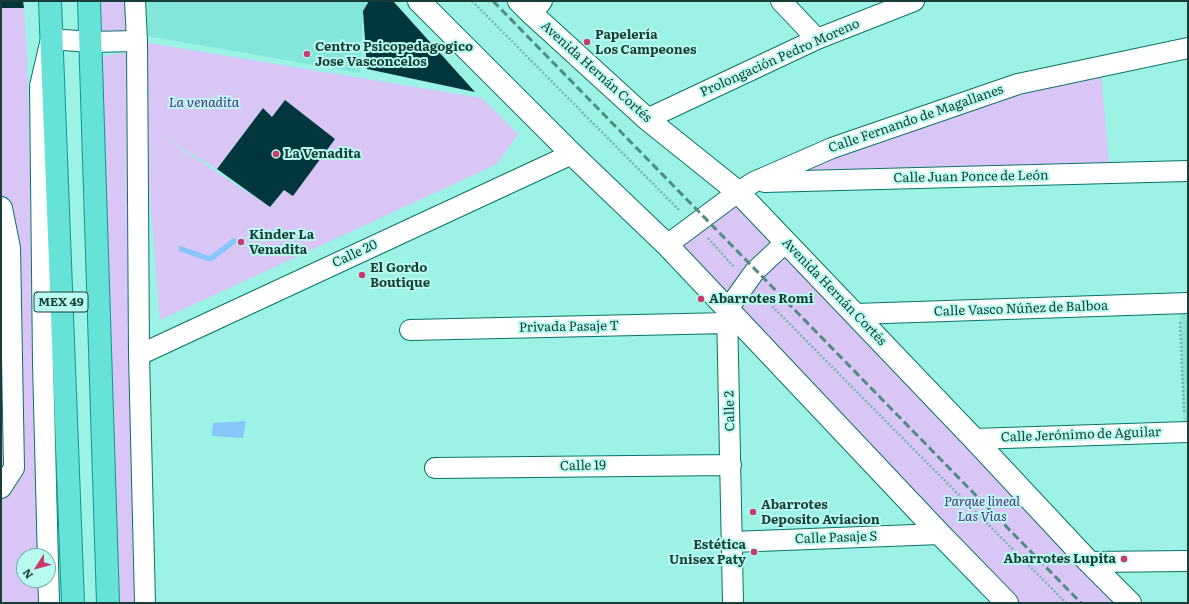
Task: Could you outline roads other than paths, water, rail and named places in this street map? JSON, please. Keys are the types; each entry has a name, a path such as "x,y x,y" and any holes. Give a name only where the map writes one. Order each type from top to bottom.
{"main road":[{"name":"MEX 49","path":"50,1 53,362 73,603"},
{"name":"MEX 49","path":"89,1 108,603"},
{"path":"419,1 572,154 667,245 727,317 1007,603"},
{"name":"Avenida Hernán Cortés","path":"531,5 647,119 746,187 786,242 1089,562 1130,603"}],"street":[{"path":"135,1 139,355 145,603"},
{"path":"781,1 817,39"},
{"name":"Prolongación Pedro Moreno","path":"647,119 817,39 914,1"},
{"path":"51,40 90,42 136,41"},
{"name":"Calle Fernando de Magallanes","path":"667,245 746,187 832,148 1018,84 1188,48"},
{"name":"Calle 20","path":"139,355 572,154"},
{"name":"Calle Juan Ponce de León","path":"746,187 1188,172"},
{"path":"1,207 10,248 14,468 1,488"},
{"path":"727,317 755,271 786,242"},
{"name":"Calle Vasco Núñez de Balboa","path":"855,314 1184,304"},
{"name":"Privada Pasaje T","path":"410,330 727,317"},
{"name":"Calle 2","path":"727,317 733,603"},
{"path":"49,603 53,362"},
{"name":"Calle Jerónimo de Aguilar","path":"974,439 1186,432"},
{"name":"Calle 19","path":"435,468 731,465"},
{"name":"Calle Pasaje S","path":"732,542 940,534"},
{"path":"1089,562 1188,561"}],"water":[{"path":"246,421 243,438 212,436 213,423"}],"waterway":[{"path":"181,249 210,259 234,241"}],"railway":[{"path":"493,1 1081,603"}],"place":[{"name":"Papelería Los Campeones","path":"587,42"},
{"name":"Centro Psicopedagogico Jose Vasconcelos","path":"307,54"},
{"name":"La Venadita","path":"276,154"},
{"name":"Kinder La Venadita","path":"241,242"},
{"name":"El Gordo Boutique","path":"362,275"},
{"name":"Abarrotes Romi","path":"701,299"},
{"name":"Abarrotes Deposito Aviacion","path":"753,512"},
{"name":"Estética Unisex Paty","path":"754,552"},
{"name":"Abarrotes Lupita","path":"1124,559"}],"park label":[{"name":"La venadita","path":"204,103"},
{"name":"Parque lineal Las Vias","path":"982,510"}]}
